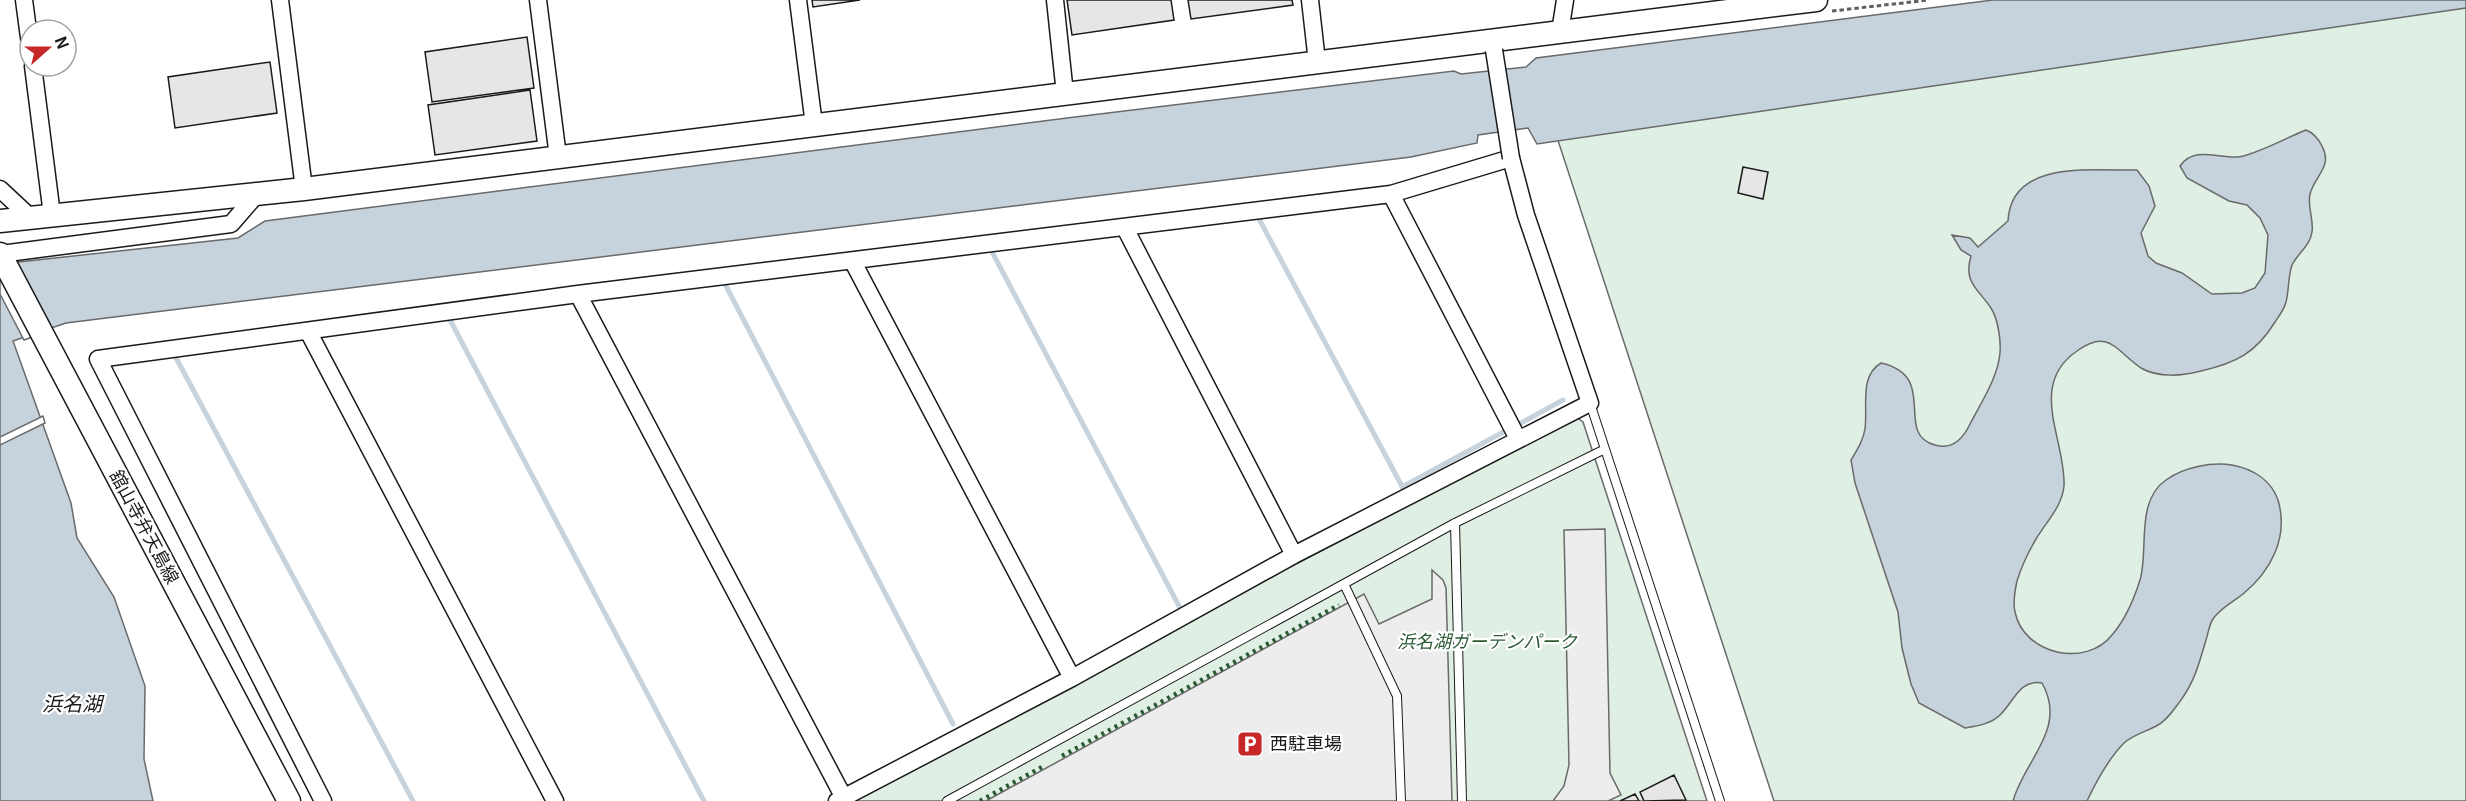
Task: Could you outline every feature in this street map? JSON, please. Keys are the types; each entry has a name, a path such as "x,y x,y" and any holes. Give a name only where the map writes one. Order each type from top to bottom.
{"street":[{"path":"24,0 26,18"},
{"path":"280,0 304,189"},
{"path":"538,0 558,157"},
{"path":"798,0 814,125"},
{"path":"1055,0 1065,94"},
{"path":"1310,0 1317,62"},
{"path":"1560,32 1565,0"},
{"path":"0,221 304,189 1317,62 1494,45 1560,32 1762,3 1816,0"},
{"path":"578,294 840,799 1072,678 1294,555 1590,402 1526,215 1511,158 1494,45"},
{"path":"34,78 41,216"},
{"path":"323,801 98,359 578,294 853,262 1391,194 1511,158"},
{"path":"0,189 41,216"},
{"path":"0,254 231,224 258,193"},
{"path":"1391,194 1518,439"},
{"path":"1125,228 1294,555"},
{"name":"舘山寺弁天島線","path":"0,254 289,801"},
{"path":"853,262 1072,678"},
{"path":"308,331 555,801"}],"lane":[{"path":"1590,402 1720,801"},
{"path":"947,801 1455,524 1605,449"},
{"path":"1455,524 1462,801"},
{"path":"1344,584 1397,696 1401,801"}],"green space":[{"path":"2466,0 2466,801 1774,801 1550,116"},
{"name":"浜名湖ガーデンパーク","path":"1576,417 1583,422 1707,801 845,801"}],"shaded area":[{"path":"1605,529 1610,773 1621,795 1608,801 1553,801 1564,786 1569,765 1564,530"},
{"name":"西駐車場","path":"1432,570 1443,580 1446,588 1452,801 986,801 1364,594 1379,624 1432,599"}],"water":[{"name":"浜名湖","path":"1993,0 2466,0 2466,8 1537,144 1528,128 1478,135 1477,143 1411,157 66,323 13,341 71,503 77,538 114,597 145,686 144,759 153,801 0,801 0,264 238,238 265,221 1075,117 1454,71 1461,74 1526,67 1536,58"},
{"path":"2306,130 2314,134 2325,153 2322,171 2310,194 2312,232 2309,241 2292,265 2284,308 2260,342 2235,360 2186,374 2163,375 2148,371 2141,368 2112,344 2105,342 2088,344 2062,365 2054,380 2051,397 2052,414 2063,468 2063,494 2057,508 2033,544 2021,571 2015,592 2015,612 2021,627 2030,638 2043,647 2072,654 2101,645 2121,623 2138,587 2150,500 2156,489 2166,480 2198,466 2232,465 2247,469 2266,481 2275,493 2281,514 2279,540 2275,552 2262,575 2253,585 2223,608 2213,619 2194,677 2175,709 2158,725 2132,737 2118,749 2087,801 2013,801 2018,786 2047,730 2050,715 2049,700 2042,683 2028,684 1992,721 1965,728 1919,703 1911,684 1902,648 1898,612 1855,483 1851,460 1864,433 1866,392 1870,376 1881,363 1899,370 1908,380 1913,392 1917,429 1923,439 1935,445 1947,446 1960,439 1993,380 1999,362 2000,342 1991,308 1970,279 1971,256 1961,250 1952,235 1970,238 1978,247 2008,221 2013,201 2023,187 2039,178 2057,173 2078,170 2137,170 2149,186 2155,206 2141,233 2148,256 2156,263 2182,273 2212,294 2242,293 2255,288 2265,273 2268,235 2260,218 2247,205 2229,201 2187,178 2180,166 2192,156 2206,154 2243,156"}],"pier":[{"path":"18,259 17,263 52,330 24,340 0,294 0,261"},
{"path":"43,416 45,423 0,445 0,437"}],"building":[{"path":"812,0 860,0 813,7"},
{"path":"1067,0 1171,0 1174,20 1072,35"},
{"path":"1188,0 1292,0 1293,5 1191,19"},
{"path":"527,37 534,88 432,102 425,52"},
{"path":"270,62 277,113 175,128 168,77"},
{"path":"530,90 537,141 435,155 428,105"},
{"path":"1743,167 1768,172 1763,199 1738,193"},
{"path":"1674,775 1686,800 1644,801 1640,792"},
{"path":"1635,794 1639,801 1620,801"}],"waterway":[{"path":"1258,217 1404,490"},
{"path":"990,248 1179,606"},
{"path":"724,282 953,724"},
{"path":"449,318 704,801"},
{"path":"174,354 413,801"},
{"path":"1521,423 1563,400"},
{"path":"1402,487 1507,430"}],"hedge":[{"path":"1062,756 1339,605"},
{"path":"980,801 1042,767"}],"place":[{"name":"西駐車場","path":"1250,744"}]}
